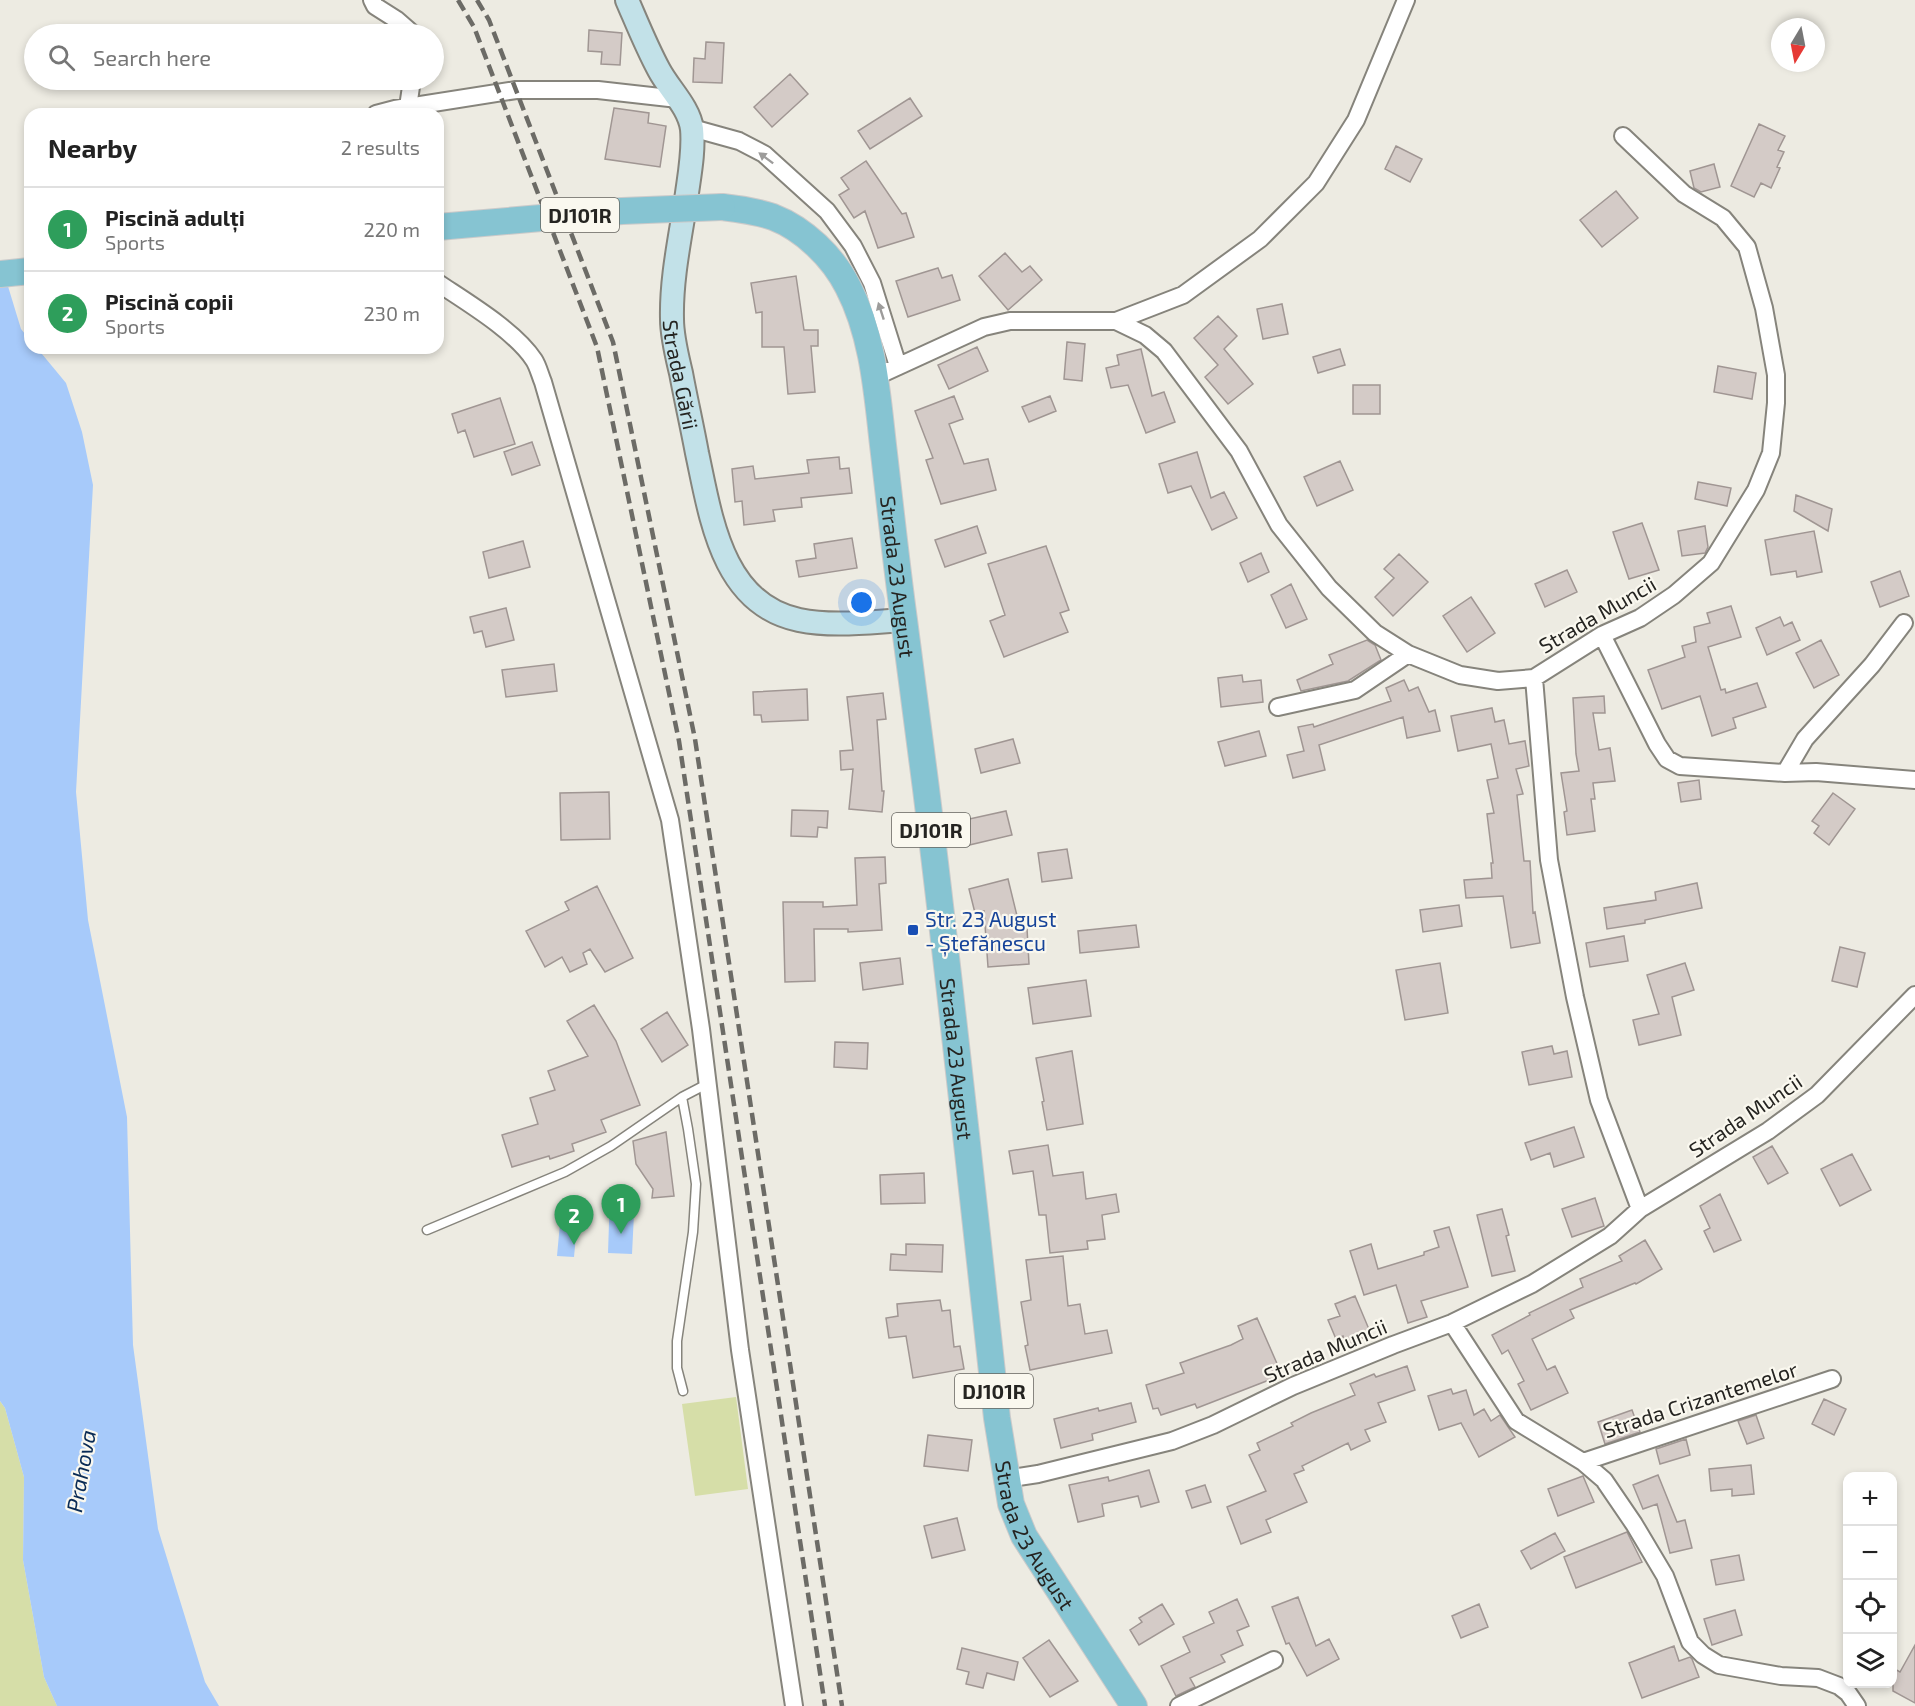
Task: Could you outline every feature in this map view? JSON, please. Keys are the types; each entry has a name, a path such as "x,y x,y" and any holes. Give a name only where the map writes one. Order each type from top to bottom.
{"main road":[{"name":"Strada 23 August","path":"444,226 622,211 722,207 773,217 791,226 820,250 836,267 848,285 858,309 875,377 926,789 998,1418 1011,1504 1024,1536 1134,1706"},
{"path":"0,274 24,272"}],"street":[{"path":"372,0 375,6 402,24"},
{"name":"Strada Gării","path":"627,0 659,71 678,99 692,128 691,170 674,287 672,321 702,474 722,551 744,589 758,601 785,616 816,622 853,623 904,620"},
{"name":"Strada Muncii","path":"875,377 984,327 1010,321 1116,321 1183,295 1260,239 1316,183 1356,120 1406,0"},
{"path":"408,107 411,90"},
{"path":"403,108 516,90 598,90 678,99"},
{"path":"692,128 739,141 764,154 827,211 853,246 872,283 898,366"},
{"name":"Strada Muncii","path":"1116,321 1145,335 1164,351 1239,452 1279,525 1329,588 1375,633 1408,654 1460,675 1498,681 1534,678 1602,635 1640,618 1674,595 1711,563 1756,490 1771,453 1776,375 1764,308 1747,247 1723,218 1684,194 1623,136"},
{"path":"444,287 497,324 525,348 536,362 669,820 701,1029 740,1350 794,1706"},
{"path":"1785,772 1805,739 1872,665 1904,623"},
{"path":"1602,635 1657,744 1666,759 1680,766 1816,772 1915,780"},
{"path":"1278,707 1355,690 1408,654"},
{"name":"Strada Muncii","path":"1534,678 1549,860 1575,997 1599,1100 1640,1209"},
{"name":"Strada Muncii","path":"1006,1479 1038,1474 1172,1441 1213,1425 1303,1381 1452,1323 1532,1284 1610,1236 1640,1209 1768,1131 1817,1095 1915,995"},
{"name":"Strada Crizantemelor","path":"1452,1323 1516,1421 1583,1462 1604,1480 1635,1524 1665,1576 1690,1642 1703,1655 1719,1665 1781,1676 1818,1678 1839,1686 1857,1706"},
{"name":"Strada Crizantemelor","path":"1583,1462 1832,1379"},
{"path":"1179,1706 1274,1660"}],"lane":[{"path":"427,1230 565,1172 611,1146 682,1097 707,1084"},
{"path":"682,1097 696,1184 693,1232 677,1341 677,1368 683,1391"}],"green space":[{"path":"736,1397 748,1489 695,1496 682,1404"},
{"path":"0,1401 5,1408 24,1477 23,1560 44,1677 57,1706 0,1706"}],"water":[{"name":"Prahova","path":"0,260 24,333 24,354 42,354 66,383 82,432 93,485 76,792 88,920 127,1117 133,1345 158,1529 205,1682 219,1706 57,1706 44,1677 23,1560 24,1477 5,1408 0,1401"},
{"path":"610,1193 635,1194 632,1254 608,1253"},
{"path":"560,1223 577,1225 574,1257 557,1256"}],"building":[{"path":"589,30 622,33 620,65 601,64 602,52 588,51"},
{"path":"706,42 724,43 722,83 693,82 694,58 705,59"},
{"path":"790,74 808,94 772,127 754,107"},
{"path":"910,98 922,116 870,149 858,131"},
{"path":"614,108 649,113 648,123 666,126 660,167 605,159"},
{"path":"1759,124 1785,136 1778,150 1784,152 1771,188 1761,183 1754,197 1731,186"},
{"path":"1396,146 1422,159 1410,182 1385,169"},
{"path":"866,161 902,214 906,213 914,237 878,248 865,211 854,218 839,195 849,189 841,178"},
{"path":"1714,164 1720,187 1701,192 1694,188 1690,171"},
{"path":"1616,191 1638,218 1602,247 1580,220"},
{"path":"1005,253 1022,272 1030,266 1042,280 1008,310 979,276"},
{"path":"938,268 942,278 952,275 960,300 908,317 896,281"},
{"path":"796,276 804,330 818,330 818,346 811,346 815,392 788,394 784,347 762,347 762,312 756,313 751,283"},
{"path":"1282,304 1288,334 1263,339 1257,309"},
{"path":"1218,316 1237,336 1224,349 1253,384 1228,404 1205,377 1218,365 1194,338"},
{"path":"1067,342 1085,344 1082,381 1064,379"},
{"path":"977,347 988,371 949,389 938,365"},
{"path":"1141,349 1152,396 1164,392 1175,422 1146,433 1128,385 1111,388 1106,368 1119,365 1117,355"},
{"path":"1340,349 1345,365 1318,373 1313,357"},
{"path":"1718,366 1756,373 1752,399 1714,392"},
{"path":"1353,385 1380,385 1380,414 1353,414"},
{"path":"954,396 963,419 949,424 964,464 988,459 996,490 941,504 926,460 933,458 915,411"},
{"path":"1050,396 1056,411 1029,422 1022,407"},
{"path":"500,398 515,444 474,457 465,430 458,433 452,414"},
{"path":"532,442 540,465 512,475 504,452"},
{"path":"1197,452 1211,498 1224,492 1237,518 1212,530 1191,486 1168,493 1159,464"},
{"path":"839,457 840,469 849,468 852,493 801,498 802,507 773,510 775,521 744,525 742,501 735,502 732,469 753,466 755,479 809,473 807,460"},
{"path":"1340,461 1353,490 1317,506 1304,477"},
{"path":"1698,482 1731,488 1727,506 1695,499"},
{"path":"1796,495 1832,509 1828,531 1794,511"},
{"path":"1642,523 1659,570 1629,579 1613,532"},
{"path":"977,526 986,553 945,567 935,540"},
{"path":"1705,526 1708,547 1705,553 1682,556 1678,531"},
{"path":"1814,531 1822,572 1797,577 1796,571 1771,575 1765,540"},
{"path":"852,538 857,568 799,577 796,561 816,558 814,544"},
{"path":"523,541 530,567 489,578 483,552"},
{"path":"1046,546 1069,610 1060,613 1068,632 1004,657 990,621 1005,615 988,564"},
{"path":"1261,553 1269,572 1248,582 1240,563"},
{"path":"1399,554 1428,582 1393,616 1375,597 1394,578 1384,569"},
{"path":"1567,570 1577,592 1545,607 1535,584"},
{"path":"1900,571 1909,596 1880,607 1871,582"},
{"path":"1291,584 1307,619 1286,628 1271,595"},
{"path":"1471,597 1495,633 1467,652 1443,616"},
{"path":"1731,606 1741,637 1708,647 1721,690 1725,689 1726,693 1757,683 1766,707 1733,718 1736,728 1712,736 1700,696 1662,709 1648,670 1685,657 1682,646 1696,642 1694,627 1710,623 1707,613"},
{"path":"506,608 514,640 486,647 482,631 474,633 470,617"},
{"path":"1780,617 1784,626 1792,622 1800,640 1767,655 1756,628"},
{"path":"1367,640 1375,645 1381,660 1348,681 1301,691 1297,680 1333,664 1329,655"},
{"path":"1821,640 1839,675 1814,688 1796,653"},
{"path":"554,664 557,691 506,697 502,670"},
{"path":"1242,675 1243,682 1261,680 1263,702 1221,707 1218,678"},
{"path":"1404,680 1409,691 1418,687 1429,712 1435,710 1440,731 1407,738 1403,717 1319,745 1325,770 1293,778 1287,755 1304,751 1298,727 1313,724 1314,727 1391,701 1386,688"},
{"path":"807,689 808,720 762,722 761,715 754,715 753,692"},
{"path":"883,693 886,719 877,720 882,791 884,791 882,812 849,809 853,769 841,770 840,751 853,750 847,697"},
{"path":"1604,696 1605,713 1593,713 1599,750 1610,748 1615,781 1593,783 1595,799 1591,799 1595,831 1567,835 1564,812 1567,811 1561,773 1579,771 1573,698"},
{"path":"1492,708 1495,722 1504,720 1509,744 1525,741 1529,766 1516,769 1523,794 1517,795 1524,861 1530,861 1533,913 1535,912 1540,943 1511,948 1503,896 1466,898 1464,880 1492,878 1491,863 1493,863 1487,814 1494,813 1487,780 1498,778 1491,744 1458,751 1451,716"},
{"path":"1259,731 1266,756 1225,766 1218,742"},
{"path":"1013,739 1020,763 981,773 975,749"},
{"path":"1699,780 1701,799 1681,802 1678,783"},
{"path":"609,792 610,839 561,840 560,793"},
{"path":"1833,793 1855,809 1829,845 1814,833 1819,826 1812,821"},
{"path":"792,810 828,811 827,828 818,827 817,837 791,836"},
{"path":"1006,811 1012,835 965,846 960,821"},
{"path":"1067,849 1072,878 1042,882 1038,853"},
{"path":"885,857 886,883 879,884 882,930 848,932 848,929 814,929 815,981 785,982 783,902 823,902 823,907 857,905 855,858"},
{"path":"1008,879 1020,928 1027,928 1029,964 988,967 984,911 975,913 969,889"},
{"path":"1697,883 1702,908 1645,920 1645,923 1607,929 1604,908 1656,900 1655,892"},
{"path":"597,886 633,958 605,972 590,949 583,953 587,964 570,972 562,957 545,967 526,931 569,910 565,902"},
{"path":"1459,905 1462,926 1423,932 1420,910"},
{"path":"1136,925 1139,947 1080,953 1078,931"},
{"path":"1624,936 1628,961 1590,967 1586,943"},
{"path":"1840,947 1865,953 1857,987 1832,981"},
{"path":"900,958 903,984 863,990 860,963"},
{"path":"1440,963 1448,1013 1405,1020 1396,970"},
{"path":"1685,963 1694,990 1672,997 1681,1035 1639,1045 1633,1020 1659,1014 1647,975"},
{"path":"1086,980 1091,1016 1033,1024 1028,988"},
{"path":"594,1005 616,1041 640,1105 601,1120 606,1132 572,1144 574,1151 512,1167 502,1135 538,1124 530,1098 555,1090 548,1071 588,1056 567,1021"},
{"path":"667,1012 688,1045 662,1062 641,1029"},
{"path":"835,1042 868,1043 867,1069 834,1067"},
{"path":"1552,1046 1554,1054 1567,1051 1572,1077 1529,1085 1522,1052"},
{"path":"1072,1051 1083,1124 1047,1130 1036,1058"},
{"path":"1574,1127 1584,1157 1554,1167 1550,1153 1531,1160 1525,1143"},
{"path":"666,1132 674,1196 652,1198 653,1189 636,1164 633,1141"},
{"path":"1048,1145 1053,1176 1083,1172 1086,1199 1116,1194 1119,1212 1102,1215 1105,1239 1087,1241 1088,1249 1050,1253 1046,1215 1039,1215 1033,1171 1013,1174 1009,1151"},
{"path":"1772,1146 1788,1173 1768,1184 1753,1157"},
{"path":"1852,1154 1871,1190 1840,1206 1821,1169"},
{"path":"924,1173 925,1203 881,1204 880,1175"},
{"path":"1720,1194 1741,1240 1714,1252 1704,1231 1710,1228 1700,1206"},
{"path":"1595,1198 1604,1226 1572,1237 1562,1209"},
{"path":"1502,1209 1515,1271 1492,1276 1477,1215"},
{"path":"1449,1227 1468,1287 1421,1301 1427,1317 1408,1323 1396,1285 1364,1295 1350,1251 1371,1244 1378,1269 1424,1255 1424,1252 1439,1247 1434,1231"},
{"path":"1645,1240 1662,1269 1636,1284 1570,1310 1574,1318 1532,1339 1547,1370 1555,1366 1568,1393 1531,1410 1518,1384 1524,1381 1508,1350 1502,1354 1492,1335 1530,1315 1529,1313 1583,1287 1580,1279 1622,1261 1619,1256"},
{"path":"906,1244 943,1245 942,1272 890,1270 891,1254 906,1255"},
{"path":"1063,1256 1068,1306 1080,1304 1085,1334 1107,1330 1112,1353 1030,1370 1025,1346 1028,1345 1021,1302 1031,1300 1026,1260"},
{"path":"1355,1296 1371,1334 1346,1345 1343,1336 1336,1339 1328,1320 1340,1316 1335,1304"},
{"path":"940,1300 942,1311 950,1310 954,1347 960,1346 964,1369 913,1378 906,1336 889,1338 886,1318 898,1316 897,1304"},
{"path":"1257,1318 1282,1375 1197,1408 1195,1404 1161,1415 1158,1408 1153,1409 1146,1385 1184,1373 1180,1363 1243,1339 1238,1326"},
{"path":"1407,1366 1415,1390 1378,1403 1386,1422 1365,1430 1370,1441 1351,1450 1348,1443 1302,1466 1304,1470 1294,1474 1307,1502 1266,1520 1271,1532 1241,1544 1227,1507 1266,1491 1249,1455 1260,1450 1257,1443 1293,1426 1291,1423 1311,1413 1355,1395 1350,1384 1374,1374 1376,1377"},
{"path":"1451,1389 1453,1394 1466,1390 1474,1415 1484,1409 1491,1421 1500,1415 1515,1437 1479,1457 1461,1423 1439,1430 1428,1396"},
{"path":"1824,1399 1846,1409 1834,1435 1812,1424"},
{"path":"1131,1403 1136,1422 1092,1434 1093,1440 1061,1448 1054,1419 1098,1408 1099,1411"},
{"path":"1632,1410 1640,1432 1605,1444 1598,1422"},
{"path":"1756,1415 1764,1438 1747,1444 1738,1421"},
{"path":"928,1435 972,1440 968,1471 924,1466"},
{"path":"1686,1439 1690,1455 1660,1464 1656,1449"},
{"path":"1751,1465 1754,1494 1732,1496 1732,1489 1711,1491 1709,1469"},
{"path":"1149,1470 1159,1502 1141,1507 1138,1496 1102,1504 1104,1516 1078,1522 1069,1485 1108,1477 1109,1481"},
{"path":"1658,1475 1677,1522 1685,1520 1692,1548 1670,1553 1657,1504 1643,1509 1633,1485"},
{"path":"1583,1476 1594,1502 1558,1516 1548,1489"},
{"path":"1205,1485 1211,1502 1192,1508 1186,1491"},
{"path":"957,1518 965,1550 932,1558 924,1526"},
{"path":"1627,1532 1642,1562 1576,1588 1564,1557"},
{"path":"1555,1533 1565,1551 1531,1569 1521,1551"},
{"path":"1739,1555 1744,1580 1716,1585 1711,1560"},
{"path":"1298,1597 1316,1646 1329,1639 1339,1659 1307,1676 1289,1643 1286,1644 1272,1607"},
{"path":"1237,1599 1249,1626 1237,1631 1243,1645 1221,1655 1225,1662 1190,1678 1195,1687 1176,1696 1161,1666 1190,1652 1183,1637 1214,1623 1209,1612"},
{"path":"1162,1604 1174,1624 1139,1645 1130,1630 1142,1622 1139,1618"},
{"path":"1479,1604 1488,1627 1461,1638 1452,1616"},
{"path":"1735,1610 1742,1635 1712,1645 1704,1619"},
{"path":"1049,1640 1078,1681 1050,1697 1023,1658"},
{"path":"1915,1645 1915,1703 1893,1691 1893,1688 1897,1688 1897,1670 1900,1672"},
{"path":"1674,1646 1679,1661 1690,1657 1692,1659 1699,1677 1642,1698 1629,1663"},
{"path":"962,1648 1018,1662 1014,1680 987,1673 983,1688 966,1684 969,1672 957,1669"}],"railway":[{"path":"458,0 474,27 597,347 679,741 825,1706"},
{"path":"477,0 489,20 613,342 695,739 842,1706"}],"place":[{"name":"Str. 23 August - Ștefănescu","path":"913,930"},
{"name":"Piscină adulți","path":"621,1234"},
{"name":"Piscină copii","path":"574,1245"}]}
